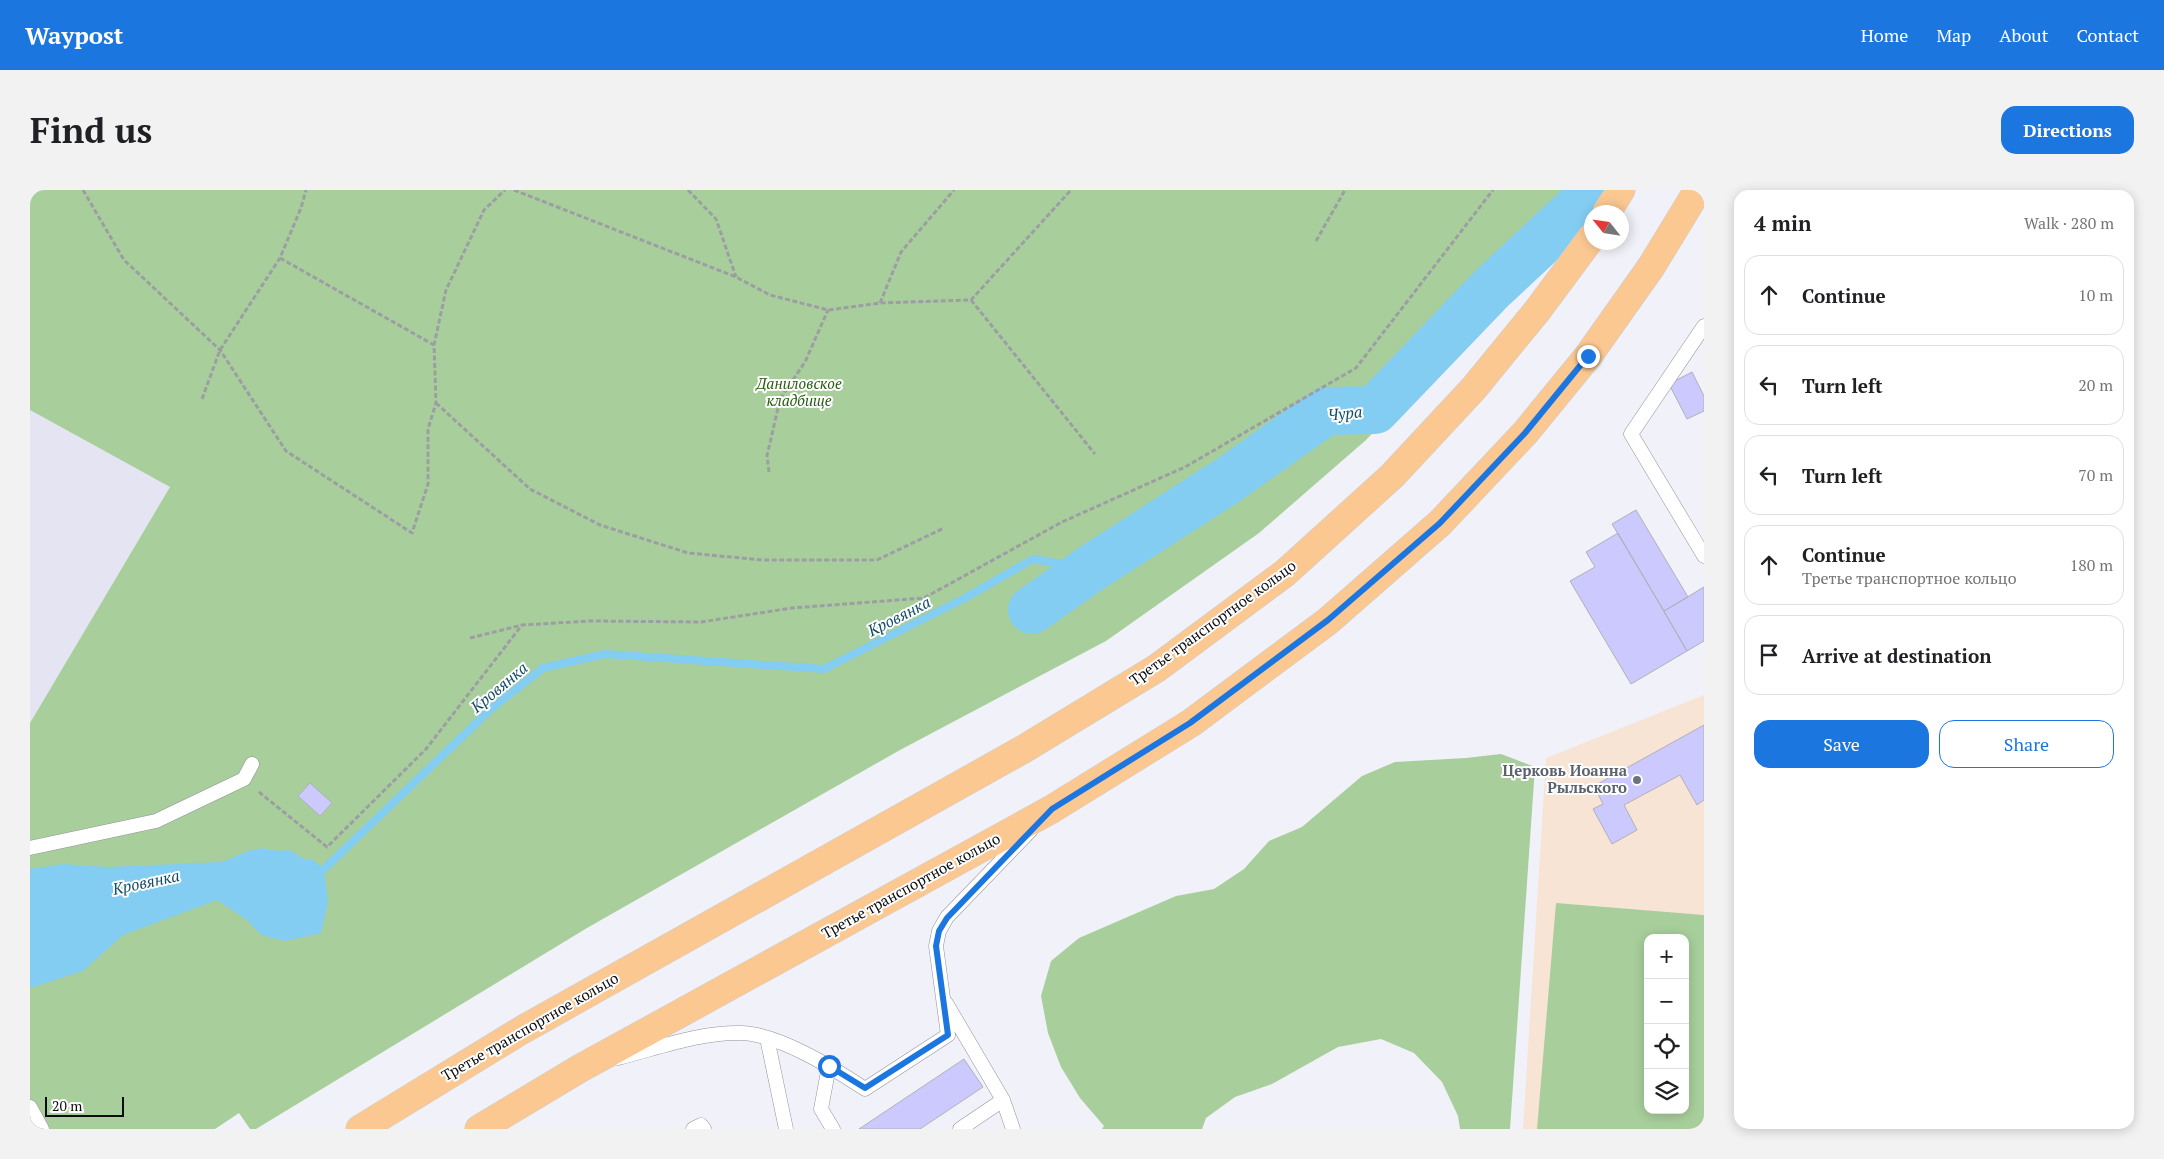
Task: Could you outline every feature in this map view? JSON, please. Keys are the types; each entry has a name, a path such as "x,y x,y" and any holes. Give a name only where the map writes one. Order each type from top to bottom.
{"main road":[{"path":"1611,205 1621,190"},
{"name":"Третье транспортное кольцо","path":"478,1129 579,1069 1052,809 1190,723 1328,620 1440,523 1525,433 1588,356 1651,267 1698,190"},
{"name":"Третье транспортное кольцо","path":"360,1129 522,1030 1022,750 1157,668 1285,573 1392,476 1474,388 1538,311 1584,248"}],"lane":[{"path":"1704,326 1631,434 1704,556"},
{"path":"30,848 156,821 244,780 252,764"},
{"path":"579,1069 706,1035 742,1033 767,1038 829,1066 865,1088 948,1035 945,1001 936,946 939,931 947,918 1052,809"},
{"path":"945,1001 1003,1100 1014,1129"},
{"path":"767,1038 786,1129"},
{"path":"829,1066 821,1109 833,1129"},
{"path":"960,1129 1003,1100"},
{"path":"30,1107 42,1129"},
{"path":"693,1129 701,1125 704,1129"}],"path":[{"path":"83,190 124,260 220,350 286,451 412,533 428,484 428,429 436,403 434,345 446,290 484,210 505,190"},
{"path":"202,399 220,350 280,258 302,208 306,190"},
{"path":"514,190 736,277 770,295 828,310 880,303 971,300 1070,190"},
{"path":"688,190 716,219 736,277"},
{"path":"880,303 901,252 954,190"},
{"path":"1316,241 1345,190"},
{"path":"470,638 522,625 590,621 701,622 792,608 924,598 1062,522 1185,467 1356,368 1494,190"},
{"path":"280,258 434,345"},
{"path":"971,300 1095,454"},
{"path":"769,472 767,456 780,399 805,362 828,310"},
{"path":"436,403 530,490 600,525 688,553 763,560 877,560 944,528"},
{"path":"244,780 327,847 426,749 522,625"}],"shaded area":[{"path":"30,410 170,487 30,723"},
{"path":"1704,695 1704,1129 1523,1129 1546,758"}],"green space":[{"name":"Даниловское кладбище","path":"30,190 1573,190 1463,339 1366,440 1259,533 1106,641 900,750 587,928 256,1129 250,1129 239,1113 215,1129 30,1129 30,723 170,487 30,410"},
{"path":"1501,754 1535,767 1510,1129 1460,1129 1458,1116 1442,1082 1414,1053 1381,1039 1338,1047 1272,1084 1235,1097 1206,1118 1202,1129 1102,1129 1104,1126 1080,1098 1061,1067 1048,1033 1041,996 1051,961 1079,938 1176,896 1214,889 1244,869 1269,841 1302,827 1362,776 1395,762"},
{"path":"1556,903 1704,915 1704,1129 1537,1129"}],"water":[{"path":"262,848 279,851 290,850 304,859 313,860 324,869 328,902 321,933 285,941 261,935 247,920 217,900 123,935 83,971 30,988 30,869 63,864 107,867 222,862 248,851"}],"building":[{"path":"1692,372 1704,396 1704,411 1687,419 1669,384"},
{"path":"1636,510 1688,597 1664,611 1612,524"},
{"path":"1618,533 1687,651 1631,684 1570,581 1595,567 1586,552"},
{"path":"1704,587 1704,641 1687,651 1664,611"},
{"name":"Церковь Иоанна Рыльского","path":"1704,725 1704,800 1697,805 1680,775 1624,805 1637,830 1612,844 1593,809 1603,804 1594,786"},
{"path":"310,783 332,803 320,816 298,796"},
{"path":"964,1059 983,1087 920,1129 859,1129"}],"waterway":[{"name":"Чура","path":"1032,610 1090,569 1227,481 1326,411 1375,410 1491,289 1597,190"},
{"name":"Кровянка","path":"314,874 324,869 491,709 543,668 605,654 824,669 965,598 1033,559 1090,569"}],"place":[{"name":"Церковь Иоанна Рыльского","path":"1637,780"}],"route":[{"path":"829,1066 865,1088 948,1035 945,1001 936,946 939,931 947,918 1052,809 1190,723 1328,620 1440,523 1525,433 1588,356"}]}
